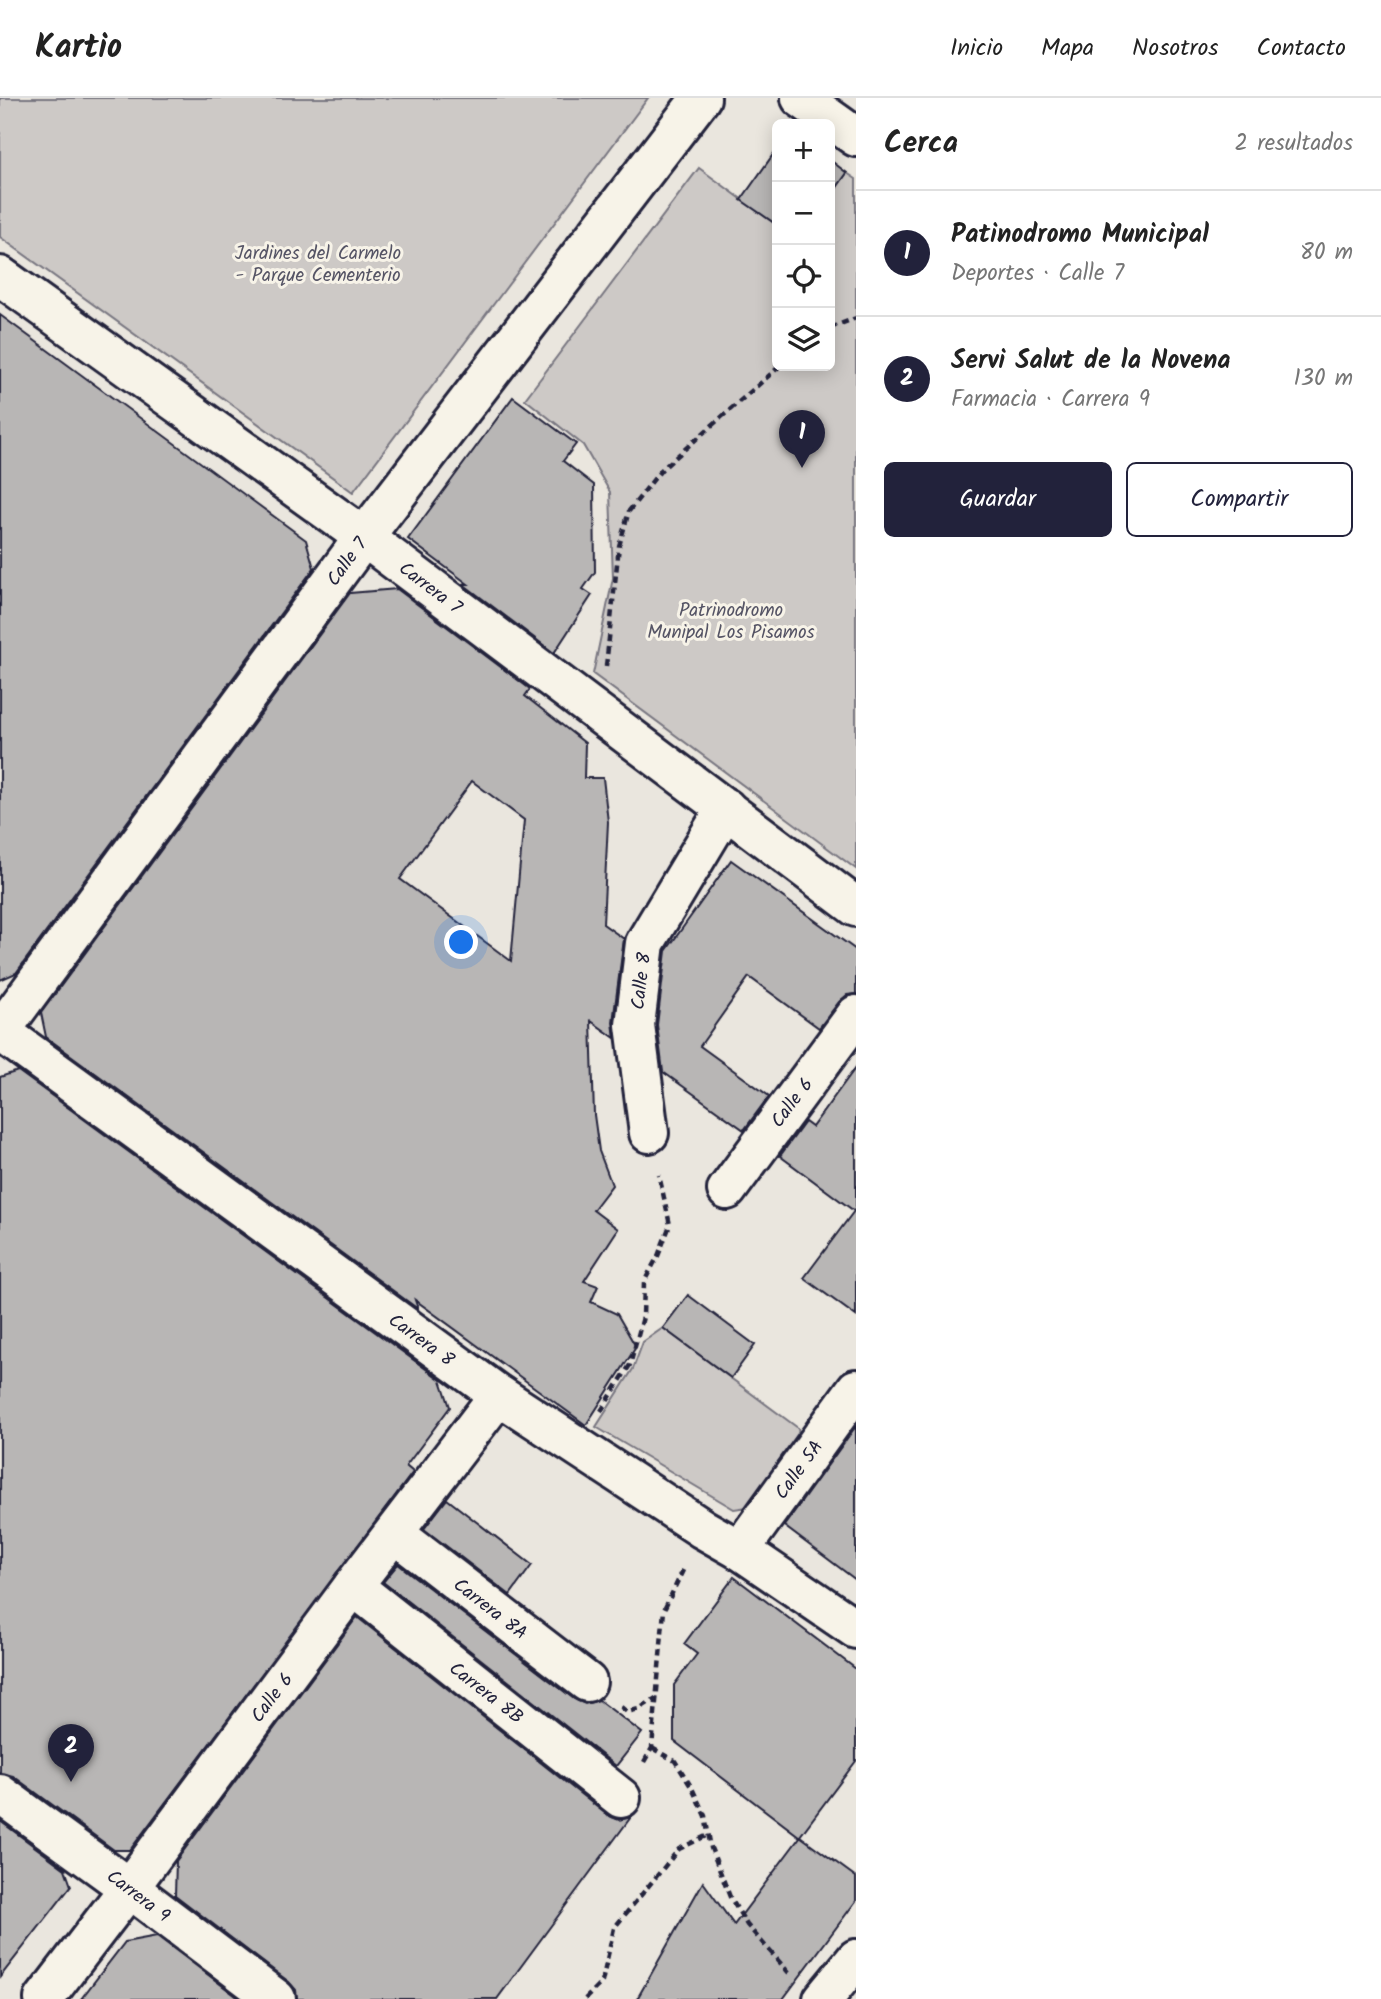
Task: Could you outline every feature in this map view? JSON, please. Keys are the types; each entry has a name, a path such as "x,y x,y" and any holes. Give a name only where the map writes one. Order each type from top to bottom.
{"street":[{"name":"Calle 7","path":"0,1031 364,537 701,98"},
{"path":"801,98 856,137"},
{"name":"Carrera 7","path":"0,276 364,537 856,907"},
{"name":"Calle 8","path":"649,1133 635,1025 645,943 726,808"},
{"name":"Calle 6","path":"727,1190 856,1015"},
{"name":"Carrera 8","path":"0,1031 499,1395 703,1529 740,1550 856,1629"},
{"name":"Calle 5A","path":"740,1550 856,1389"},
{"name":"Calle 6","path":"44,1999 499,1395"},
{"name":"Carrera 8A","path":"395,1534 587,1682"},
{"name":"Carrera 8B","path":"353,1587 621,1798"},
{"name":"Carrera 9","path":"0,1794 276,1999"},
{"path":"823,1999 856,1959"}],"path":[{"path":"835,326 856,318"},
{"path":"590,706 606,667 619,546 629,511 661,470 774,371"},
{"path":"578,1448 630,1365 643,1317 644,1282 670,1225 649,1133"},
{"path":"621,1798 652,1748 664,1610 703,1529"},
{"path":"652,1748 675,1761 692,1788 700,1807 710,1849 730,1897 747,1925 792,1976"},
{"path":"585,1999 602,1982 614,1928 679,1849 708,1835"}],"green space":[{"name":"Jardines del Carmelo - Parque Cementerio","path":"0,98 648,98 353,492 0,237"},
{"name":"Patrinodromo Munipal Los Pisamos","path":"699,168 772,221 772,371 835,371 835,190 847,173 856,179 856,869 593,674 613,578 610,492 583,445 525,399"},
{"path":"663,1328 798,1428 800,1439 754,1506 734,1509 596,1427 633,1369 643,1342"}],"building":[{"path":"772,156 772,222 741,200"},
{"path":"835,164 847,173 835,190"},
{"path":"0,315 306,540 314,568 16,973 0,980"},
{"path":"513,397 576,444 563,461 594,485 595,572 583,589 592,595 554,653 408,539"},
{"path":"397,589 530,689 525,696 585,743 584,778 603,778 608,822 603,924 624,939 613,1022 615,1038 591,1021 594,1115 599,1151 612,1185 593,1210 618,1229 584,1281 598,1286 591,1302 617,1314 636,1347 586,1425 415,1300 418,1309 46,1037 41,1013 350,593","holes":["472,781 524,820 511,961 400,879"]},
{"path":"731,860 856,950 856,994 847,995 839,1002 819,1028 749,977 700,1046 769,1096 744,1130 663,1072 657,1025 666,951"},
{"path":"856,1067 856,1316 804,1278 854,1211 780,1156 805,1122 812,1127"},
{"path":"18,1071 441,1380 450,1407 406,1466 413,1472 130,1850 114,1850 13,1776 0,1773 0,1077"},
{"path":"688,1295 755,1345 731,1378 663,1328"},
{"path":"856,1426 856,1580 784,1526"},
{"path":"447,1499 532,1565 510,1595 424,1529"},
{"path":"398,1564 574,1699 585,1704 599,1700 642,1733 616,1766 383,1582"},
{"path":"734,1577 856,1669 856,1761 800,1836 856,1877 856,1901 783,1999 637,1999 703,1882 734,1925 800,1837 674,1741 674,1685 697,1654 684,1644"},
{"path":"357,1617 607,1815 619,1820 631,1817 497,1999 297,1999 296,1990 289,1982 175,1895 176,1861"},
{"path":"0,1821 65,1869 71,1886 0,1977"},
{"path":"157,1936 240,1999 81,1999 125,1942"}],"place":[{"name":"Patinodromo Municipal","path":"802,468"},
{"name":"Servi Salut de la Novena","path":"71,1782"}]}
